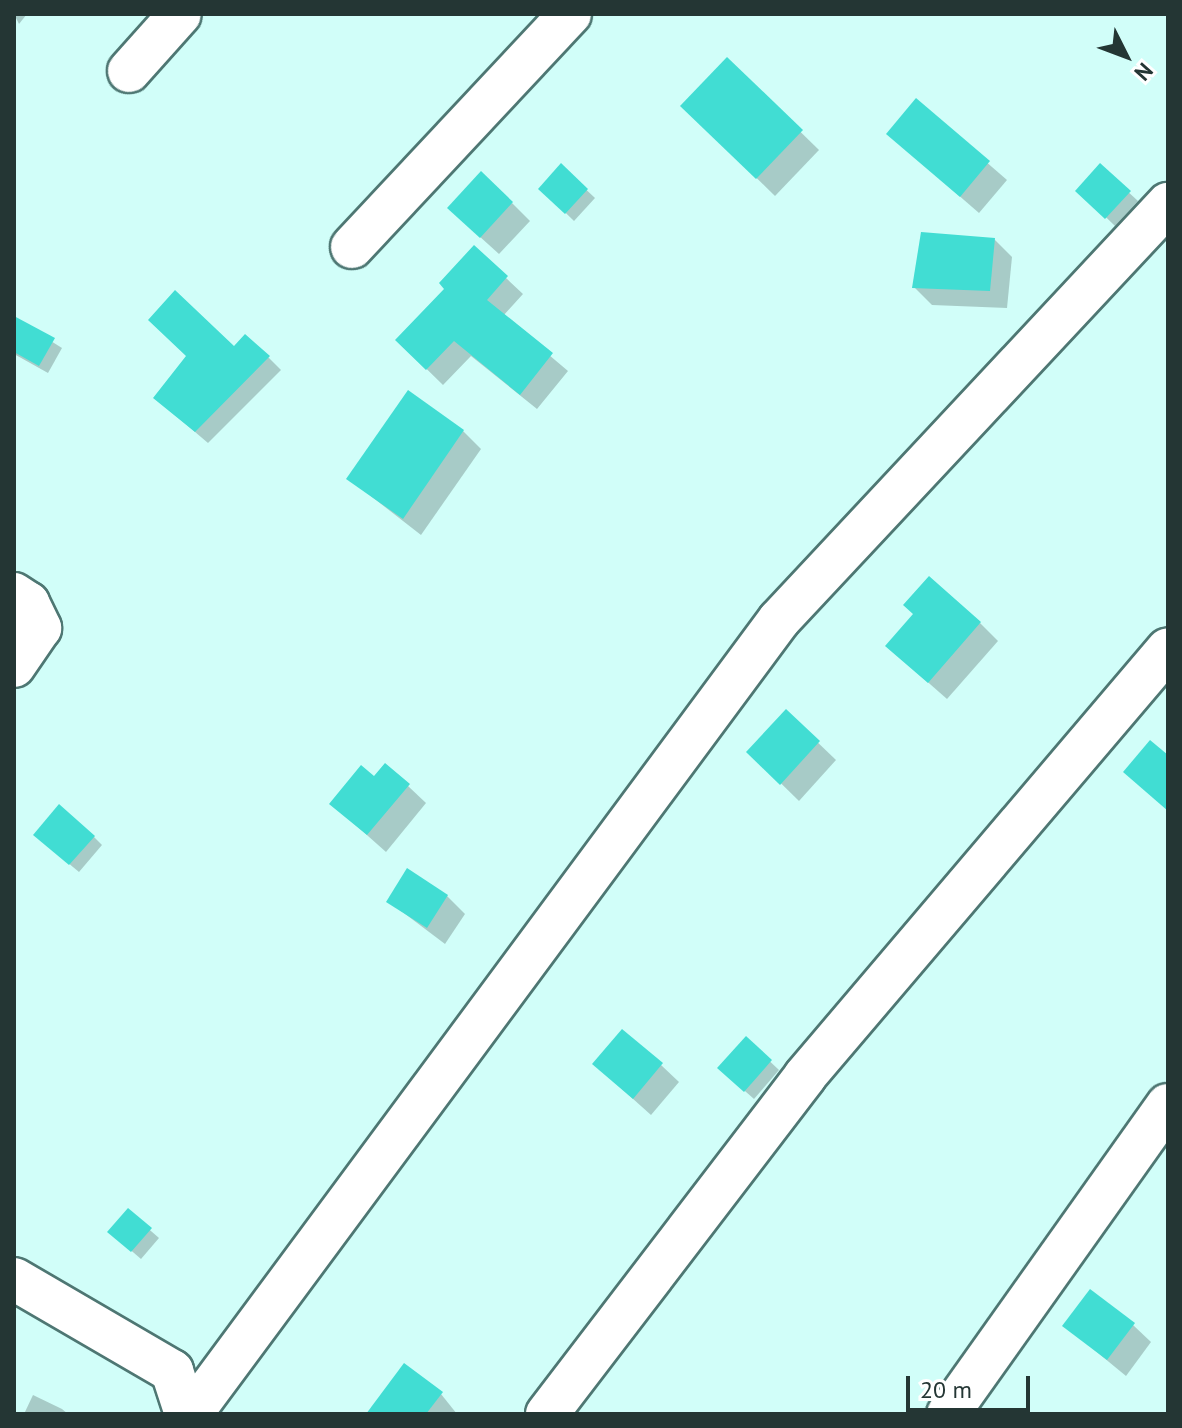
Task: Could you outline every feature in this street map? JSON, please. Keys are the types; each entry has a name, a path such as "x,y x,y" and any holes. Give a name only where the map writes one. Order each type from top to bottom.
{"street":[{"path":"129,71 180,14"},
{"path":"352,247 570,14"},
{"path":"189,1414 779,620 1168,204"},
{"path":"14,594 28,603 40,628 14,666"},
{"path":"547,1414 805,1076 1168,649"},
{"path":"948,1414 1168,1105"},
{"path":"14,1279 172,1371 225,1368"},
{"path":"172,1371 189,1414"}],"building":[{"path":"727,57 803,130 756,179 680,106"},
{"path":"916,98 990,161 960,197 886,134"},
{"path":"561,163 588,189 565,214 538,189"},
{"path":"1100,163 1131,191 1105,219 1075,191"},
{"path":"481,171 513,202 480,238 447,208"},
{"path":"921,232 995,238 990,291 912,288"},
{"path":"474,245 508,276 487,300 553,353 520,395 454,341 426,370 395,340 444,289 439,283"},
{"path":"175,290 234,346 245,334 270,356 195,432 153,398 186,356 148,320"},
{"path":"14,316 55,338 39,366 14,352"},
{"path":"408,390 464,430 403,519 346,479"},
{"path":"929,576 981,622 928,683 885,646 913,614 903,605"},
{"path":"786,709 820,741 780,785 746,752"},
{"path":"1150,740 1168,755 1168,811 1123,772"},
{"path":"385,763 410,784 367,835 329,804 361,765 374,776"},
{"path":"59,804 95,836 69,865 33,835"},
{"path":"407,868 448,895 427,928 386,902"},
{"path":"622,1029 663,1063 633,1099 592,1064"},
{"path":"746,1036 772,1060 744,1092 717,1068"},
{"path":"128,1208 152,1228 131,1252 107,1232"},
{"path":"1090,1289 1135,1323 1107,1360 1062,1326"},
{"path":"404,1363 443,1392 426,1414 366,1414"}]}
